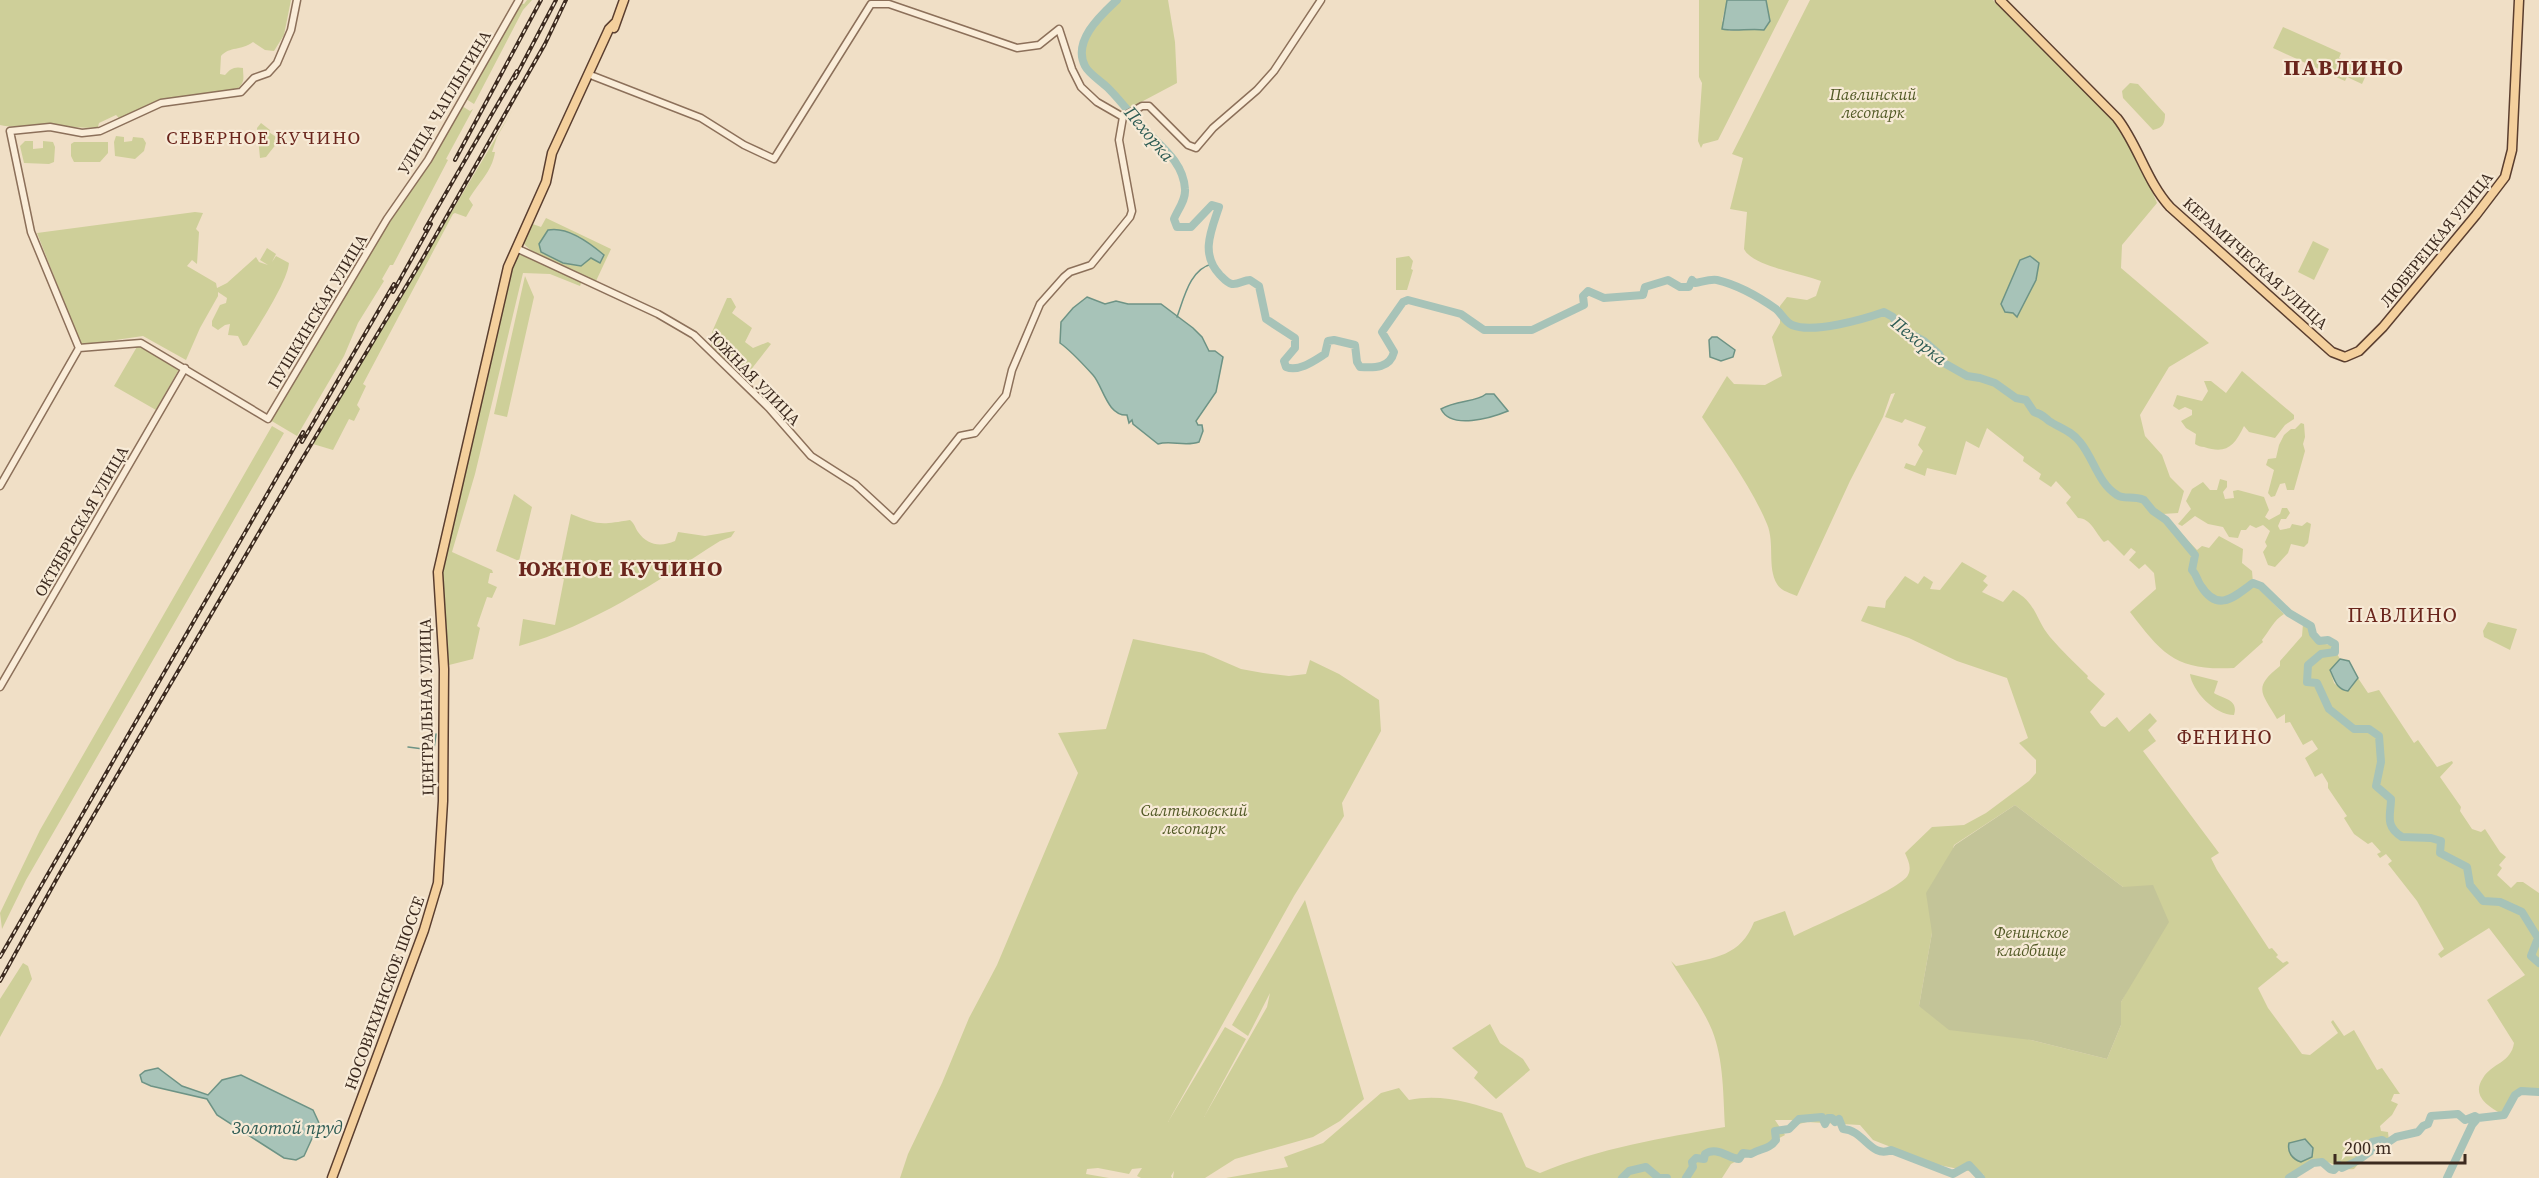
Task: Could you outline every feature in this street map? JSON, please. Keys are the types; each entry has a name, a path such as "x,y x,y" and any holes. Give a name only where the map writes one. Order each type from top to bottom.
{"main road":[{"path":"614,0 619,13"},
{"name":"ЦЕНТРАЛЬНАЯ УЛИЦА","path":"441,814 444,669 438,572 478,386 516,241 540,182 556,155 614,31 624,0"},
{"name":"КЕРАМИЧЕСКАЯ УЛИЦА","path":"2000,0 2117,118 2136,146 2170,207 2335,354"},
{"name":"ЛЮБЕРЕЦКАЯ УЛИЦА","path":"2335,354 2349,357 2374,337 2433,269 2505,177 2512,150 2519,0"},
{"name":"ЦЕНТРАЛЬНАЯ УЛИЦА","path":"552,160 552,153 609,29 615,23"},
{"name":"НОСОВИХИНСКОЕ ШОССЕ","path":"332,1178 434,902 440,872 441,814"}],"street":[{"path":"79,348 31,232 9,131 50,127 78,132 94,132 110,128 161,103 241,92 254,78 271,71 282,54 294,19 297,0"},
{"name":"УЛИЦА ЧАПЛЫГИНА","path":"389,216 428,160 519,0"},
{"path":"593,76 701,118 744,145 774,159 871,4 890,4 1017,48 1039,45 1059,29 1072,69 1081,87 1097,102 1125,116 1149,106 1188,145 1196,148 1213,128 1257,90 1268,77 1321,0"},
{"name":"ЮЖНАЯ УЛИЦА","path":"516,248 646,308 694,335 756,395 811,456 855,484 894,520 960,436 975,433 1006,395 1012,370 1040,304 1070,272 1090,265 1130,217 1132,211 1119,140 1125,116"},
{"name":"ПУШКИНСКАЯ УЛИЦА","path":"184,368 268,419 389,216"},
{"path":"79,348 137,342 184,368"},
{"path":"0,486 79,348"},
{"name":"ОКТЯБРЬСКАЯ УЛИЦА","path":"0,687 184,368"}],"green space":[{"path":"0,0 291,0 284,35 274,51 265,50 253,42 221,56 220,74 225,75 235,68 243,68 243,82 236,90 162,99 119,118 116,115 99,123 98,127 86,128 0,125"},
{"path":"527,0 532,0 523,10 474,104 466,99 521,3 524,4"},
{"path":"1117,0 1168,0 1175,42 1177,83 1128,109 1090,73 1082,58 1082,48 1090,30"},
{"path":"1699,0 1727,0 1722,21 1729,31 1746,28 1764,30 1770,21 1766,0 1789,0 1718,140 1703,144 1701,148 1698,141 1702,83 1699,77"},
{"name":"Павлинский лесопарк","path":"1810,0 1993,0 2120,127 2139,161 2157,203 2122,245 2121,268 2209,343 2169,367 2140,415 2145,436 2162,455 2170,477 2184,491 2178,513 2163,514 2197,550 2202,546 2209,548 2219,536 2243,549 2242,563 2252,571 2253,583 2284,614 2272,626 2262,640 2263,642 2234,668 2198,667 2184,663 2162,649 2130,612 2156,589 2154,573 2145,564 2139,569 2129,560 2136,552 2131,548 2124,556 2108,540 2104,542 2090,523 2078,518 2066,503 2071,497 2056,481 2051,487 2039,479 2041,474 2023,461 2024,457 1987,428 1979,448 1966,441 1956,475 1927,468 1925,476 1904,468 1906,463 1915,466 1923,451 1918,445 1926,427 1905,419 1902,423 1885,417 1895,393 1891,394 1883,417 1850,481 1797,596 1783,590 1777,584 1772,570 1771,539 1761,510 1702,417 1727,376 1734,384 1765,385 1782,376 1772,337 1780,323 1780,306 1787,297 1807,300 1816,296 1821,281 1767,265 1749,255 1744,249 1747,212 1730,209 1743,158 1732,154"},
{"path":"2283,27 2341,53 2339,58 2368,71 2362,84 2347,77 2345,81 2273,48"},
{"path":"2130,83 2138,84 2165,114 2164,122 2159,128 2153,130 2123,98 2122,91"},
{"path":"462,106 470,111 473,109 446,159 448,160 393,265 390,265 382,279 384,281 358,323 344,356 297,436 270,420 392,216"},
{"path":"513,109 497,137 492,152 495,152 491,166 469,199 473,205 466,217 453,214 363,384 366,386 357,405 360,409 354,421 349,419 333,450 313,444"},
{"path":"261,123 276,137 274,141 277,143 266,157 260,158 257,128"},
{"path":"116,136 124,137 124,142 132,141 133,137 143,138 146,143 144,151 135,159 115,156"},
{"path":"25,141 33,141 33,149 43,148 43,141 53,142 54,162 49,164 24,163 20,146"},
{"path":"74,142 108,142 108,153 100,162 74,162 71,156 71,144"},
{"path":"195,212 203,213 196,229 199,232 197,264 192,260 187,266 216,283 217,288 227,283 256,257 259,262 268,265 260,260 267,248 276,254 272,262 276,256 289,263 278,293 247,345 243,346 238,336 228,335 230,324 218,330 212,326 220,305 226,303 227,298 218,292 186,360 143,336 81,345 37,233"},
{"path":"546,218 611,249 596,281 538,255 523,243 530,223 541,227"},
{"path":"2313,241 2329,249 2314,280 2298,272"},
{"path":"521,253 582,281 580,286 550,274 523,273 475,474 452,552 492,570 493,573 490,573 488,583 497,587 492,598 487,597 477,626 480,628 473,659 449,665 446,664 439,582 504,288 517,254"},
{"path":"1409,256 1413,261 1411,269 1413,270 1407,290 1396,290 1396,258"},
{"path":"525,276 534,297 507,417 494,414"},
{"path":"727,298 731,298 736,307 732,313 752,328 745,342 753,348 768,342 771,344 746,376 740,375 711,346 712,332"},
{"path":"138,345 179,369 156,410 114,386"},
{"path":"2242,371 2294,415 2294,419 2285,425 2275,438 2249,432 2244,426 2233,444 2224,449 2212,449 2195,444 2196,434 2186,428 2181,421 2192,415 2192,410 2185,407 2179,410 2173,406 2177,395 2202,401 2208,391 2204,381 2211,381 2226,393"},
{"path":"2301,423 2304,424 2305,451 2294,490 2287,490 2285,483 2280,484 2275,496 2271,497 2268,493 2274,470 2266,465 2268,459 2276,458 2284,435"},
{"path":"272,426 284,433 26,880 2,929 0,913 40,830"},
{"path":"2220,479 2227,481 2227,487 2223,492 2225,499 2234,498 2233,491 2238,490 2264,497 2269,510 2265,517 2269,520 2280,514 2282,508 2287,508 2290,513 2286,519 2281,519 2278,526 2280,530 2290,528 2292,524 2302,526 2307,522 2311,524 2308,543 2304,547 2291,544 2288,553 2275,567 2268,565 2263,552 2267,546 2265,542 2270,531 2263,525 2256,528 2250,525 2246,530 2241,530 2238,538 2229,537 2223,527 2208,524 2195,516 2182,526 2178,524 2191,509 2186,501 2192,489 2203,482 2210,490 2217,490"},
{"path":"514,494 532,507 519,561 496,551"},
{"path":"571,514 599,523 630,520 642,537 655,544 675,541 678,532 705,536 735,531 731,537 720,541 598,615 573,627 519,646 523,619 555,625 564,579 558,577"},
{"path":"1962,562 1987,576 1983,581 1988,585 1982,592 2003,602 2013,590 2027,600 2050,637 2088,676 2087,678 2105,694 2090,712 2101,726 2105,727 2117,717 2129,732 2150,713 2157,721 2148,730 2156,741 2143,751 2219,853 2211,858 2217,870 2269,949 2272,948 2278,955 2276,957 2283,963 2287,961 2289,963 2258,988 2268,1008 2302,1054 2310,1055 2338,1033 2331,1022 2333,1020 2344,1036 2354,1030 2377,1070 2382,1068 2400,1094 2394,1094 2391,1101 2398,1104 2392,1115 2380,1126 2381,1131 2388,1132 2389,1141 2368,1153 2354,1169 2317,1162 2303,1168 2293,1178 1985,1178 1983,1174 1934,1164 1873,1140 1860,1125 1807,1122 1795,1125 1793,1120 1775,1120 1785,1135 1731,1164 1722,1178 1226,1178 1288,1167 1284,1157 1323,1143 1381,1093 1399,1088 1409,1100 1445,1098 1502,1113 1526,1167 1540,1173 1608,1150 1725,1127 1722,1078 1716,1042 1703,1012 1671,961 1676,966 1725,954 1742,942 1754,922 1785,911 1794,936 1874,898 1908,875 1910,866 1905,853 1932,827 1964,825 1986,813 2029,781 2036,773 2036,760 2019,743 2028,738 2007,678 1957,661 1909,638 1861,621 1868,606 1885,608 1886,601 1905,576 1918,584 1924,576 1933,582 1930,589 1940,590","holes":["2015,805 2123,887 2130,985 2121,1002 2121,1025 2107,1059 2031,1040 1919,1006 1932,933 1954,845"]},
{"path":"2488,622 2517,629 2510,650 2484,637 2483,631"},
{"path":"2303,624 2309,627 2310,634 2318,643 2332,645 2340,659 2330,670 2334,683 2342,690 2350,690 2358,678 2368,693 2379,690 2414,743 2418,740 2437,767 2452,761 2453,763 2440,777 2461,807 2460,811 2472,829 2481,832 2485,829 2500,852 2506,857 2499,865 2502,868 2497,875 2511,888 2517,882 2523,882 2539,893 2539,1092 2518,1093 2504,1115 2484,1101 2479,1091 2483,1078 2509,1055 2514,1043 2487,1000 2525,975 2489,928 2441,958 2438,954 2444,949 2417,901 2388,864 2392,861 2386,854 2380,858 2377,854 2381,852 2372,842 2368,844 2354,834 2344,818 2347,816 2328,788 2328,783 2322,773 2315,777 2305,758 2318,749 2312,740 2303,745 2290,722 2285,723 2285,714 2277,719 2264,697 2263,686 2280,666 2280,661 2302,636"},
{"name":"Салтыковский лесопарк","path":"1133,639 1204,653 1241,669 1263,673 1289,676 1306,674 1310,660 1339,674 1379,700 1381,731 1342,803 1344,816 1294,896 1168,1122 1225,1027 1246,1039 1204,1117 1267,1007 1270,993 1248,1036 1232,1025 1305,900 1364,1099 1340,1121 1313,1137 1235,1159 1205,1178 1173,1178 1174,1171 1172,1178 1141,1178 1137,1176 1142,1168 1132,1169 1129,1174 1098,1168 1087,1169 1086,1174 1109,1178 900,1178 908,1154 942,1083 969,1018 997,965 1078,773 1058,733 1106,729"},
{"path":"2190,674 2218,681 2214,693 2232,703 2235,710 2234,715 2212,707 2195,688"},
{"name":"Фенинское кладбище","path":"2015,805 2123,887 2153,885 2169,922 2121,1002 2121,1025 2107,1059 2031,1040 1949,1030 1919,1006 1932,933 1926,893 1955,845"},
{"path":"23,963 28,966 32,979 0,1037 0,999"},
{"path":"1490,1024 1500,1043 1523,1059 1530,1070 1496,1099 1474,1078 1478,1072 1452,1048"}],"water":[{"path":"1727,0 1766,0 1770,21 1764,30 1722,29"},
{"path":"555,229 570,233 585,241 604,255 600,263 591,258 581,266 563,263 541,252 539,244 548,230"},
{"path":"2030,256 2039,263 2036,280 2017,317 2013,313 2005,312 2001,304 2020,260"},
{"path":"1087,297 1105,304 1116,301 1128,304 1161,304 1193,328 1202,337 1209,351 1215,351 1223,357 1216,392 1196,421 1198,425 1202,425 1203,431 1199,442 1158,444 1133,424 1132,420 1129,423 1127,415 1120,414 1110,406 1097,380 1060,343 1061,322"},
{"path":"1717,337 1735,350 1733,357 1721,361 1710,357 1709,340"},
{"path":"1486,394 1494,394 1508,411 1492,417 1462,421 1446,415 1441,409 1482,397"},
{"path":"2340,659 2349,661 2358,678 2348,691 2338,686 2330,670"},
{"name":"Золотой пруд","path":"158,1068 182,1086 208,1095 222,1080 241,1075 313,1110 319,1123 304,1156 296,1160 284,1158 217,1115 207,1099 142,1082 140,1075 145,1071"},
{"path":"2305,1139 2313,1148 2312,1157 2301,1162 2291,1155 2289,1143"}],"waterway":[{"name":"Пехорка","path":"1117,0 1096,21 1085,38 1082,47 1085,66 1112,92 1179,168 1185,193 1174,219 1177,227 1191,227 1212,205 1219,207 1209,242 1210,259 1228,283 1234,284 1250,280 1259,286 1266,319 1295,338 1295,348 1284,361 1286,367 1296,368 1311,363 1325,354 1328,341 1334,340 1355,345 1357,362 1360,367 1376,367 1385,364 1394,352 1382,332 1403,302 1408,300 1461,314 1484,330 1532,330 1584,305 1583,296 1588,291 1604,298 1643,295 1645,287 1668,280 1680,287 1689,287 1692,280 1695,283 1717,280 1733,285 1778,311 1790,324 1801,327 1825,327 1884,312 1893,317 1898,327 1924,341 1939,354 1944,363 1967,376 1995,383 2016,398 2026,400 2034,412 2041,414 2077,438 2111,490 2120,496 2144,500 2153,511 2166,520 2195,555 2192,570 2207,594 2220,601 2233,597 2253,583 2261,586 2289,613 2311,626 2313,634 2319,641 2328,640 2335,644 2335,652 2321,654 2308,665 2307,682 2317,683 2329,709 2354,729 2369,729 2379,736 2381,762 2376,786 2391,799 2390,819 2393,829 2402,837 2431,838 2441,841 2440,853 2467,867 2470,885 2483,901 2500,902 2522,912 2538,938 2531,956 2539,963"},
{"path":"1177,317 1193,278 1204,267 1212,264"},
{"path":"434,749 436,734"},
{"path":"408,747 431,750"},
{"path":"2447,1178 2472,1125 2478,1118 2504,1115 2515,1095 2521,1091 2539,1092"},
{"path":"2289,1178 2313,1163 2322,1162 2334,1170 2339,1165 2342,1168 2371,1151 2368,1147 2372,1142 2382,1140 2387,1143 2396,1137 2418,1132 2428,1124 2431,1116 2458,1114 2465,1120 2475,1116 2478,1118"},
{"path":"1686,1178 1693,1167 1692,1162 1696,1158 1704,1159 1705,1154 1709,1152 1714,1151 1739,1159 1743,1153 1751,1154 1770,1146 1776,1140 1775,1131 1789,1129 1799,1119 1822,1117 1825,1124 1828,1118 1832,1118 1835,1122 1839,1119 1843,1129 1857,1134 1878,1151 1891,1150 1953,1174 1969,1165 1981,1178"},
{"path":"1622,1178 1629,1171 1646,1167 1659,1178 1667,1178"}],"railway":[{"path":"455,160 541,0"},
{"path":"515,78 556,0"},
{"path":"0,981 60,873 298,466 419,265 545,44 566,0"},
{"path":"425,229 517,71"},
{"path":"393,292 431,224"},
{"path":"302,442 394,284"},
{"path":"0,957 303,432"}],"district":[{"name":"ПАВЛИНО","path":"2344,67"},
{"name":"СЕВЕРНОЕ КУЧИНО","path":"264,138"},
{"name":"ЮЖНОЕ КУЧИНО","path":"621,568"},
{"name":"ПАВЛИНО","path":"2403,615"},
{"name":"ФЕНИНО","path":"2225,737"}]}
